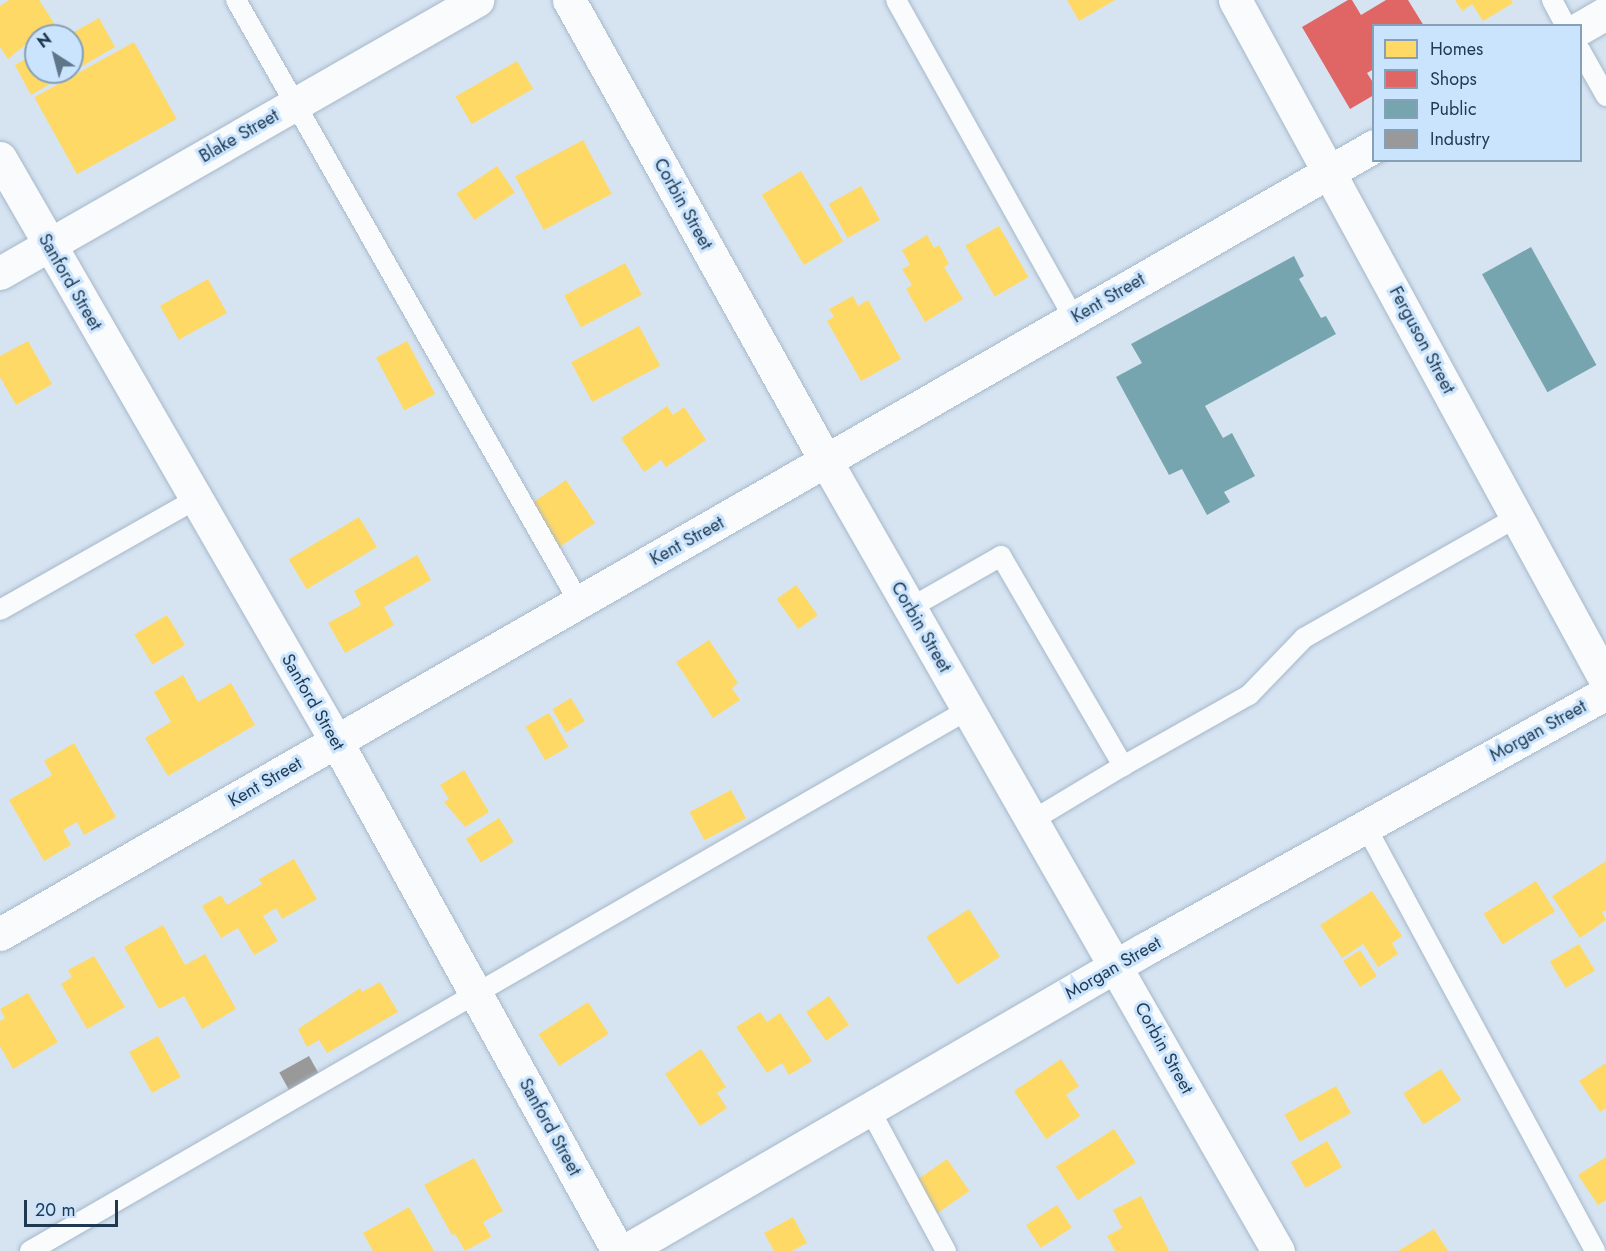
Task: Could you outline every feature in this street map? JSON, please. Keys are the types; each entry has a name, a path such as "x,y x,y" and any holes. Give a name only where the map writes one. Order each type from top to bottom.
{"street":[{"name":"Blake Street","path":"0,273 477,0"},
{"name":"Corbin Street","path":"569,0 827,463 1117,965 1278,1251"},
{"name":"Ferguson Street","path":"1235,0 1606,681"},
{"path":"1582,27 1606,13"},
{"name":"Kent Street","path":"0,934 579,602 827,463 1372,147"},
{"name":"Sanford Street","path":"0,158 336,741 618,1251"},
{"name":"Morgan Street","path":"626,1251 1117,965 1606,693"}],"lane":[{"path":"236,0 579,602"},
{"path":"896,0 1074,318"},
{"path":"1552,0 1565,24"},
{"path":"1582,52 1606,96"},
{"path":"0,610 196,499"},
{"path":"1033,820 1123,766 1249,696 1304,638 1517,517"},
{"path":"910,608 1001,556 1123,766"},
{"path":"30,1251 969,710"},
{"path":"1366,827 1594,1251"},
{"path":"870,1110 946,1251"}],"building: Homes":[{"path":"9,0 39,0 55,24 24,24 24,46 8,59 0,47 0,6"},
{"path":"1067,0 1115,0 1079,21"},
{"path":"1455,0 1511,0 1513,3 1483,21 1472,4 1462,11"},
{"path":"99,18 115,47 84,65 84,26"},
{"path":"134,42 177,119 77,174 34,97 58,84 84,84 84,70"},
{"path":"24,60 24,82 15,65"},
{"path":"517,61 533,89 472,124 456,96"},
{"path":"25,84 50,84 31,95"},
{"path":"583,140 612,194 544,230 515,176"},
{"path":"497,166 515,193 474,220 456,193"},
{"path":"801,171 843,241 804,265 762,195"},
{"path":"861,186 880,220 848,238 829,204"},
{"path":"999,226 1028,277 995,297 965,246"},
{"path":"927,235 934,248 939,245 949,264 944,267 963,299 925,322 906,289 912,285 902,269 910,265 902,250"},
{"path":"625,263 642,295 581,327 564,295"},
{"path":"208,279 227,313 179,340 160,306"},
{"path":"853,296 858,306 868,300 901,359 861,381 827,321 834,317 829,309"},
{"path":"639,326 660,366 592,402 571,362"},
{"path":"28,341 52,384 16,405 0,377 0,356"},
{"path":"407,341 435,394 404,410 376,357"},
{"path":"667,406 673,415 684,407 706,440 666,467 661,460 644,472 621,438"},
{"path":"566,480 595,523 557,549 528,506"},
{"path":"359,517 377,547 307,589 289,559"},
{"path":"417,555 431,580 384,607 394,625 345,653 328,623 361,605 354,591"},
{"path":"796,585 818,615 798,629 777,599"},
{"path":"167,615 185,645 152,665 134,635"},
{"path":"709,640 738,683 732,688 740,700 713,718 676,662"},
{"path":"183,675 198,702 231,683 255,725 168,776 145,738 171,722 154,692"},
{"path":"571,698 585,721 566,732 552,709"},
{"path":"549,713 568,747 545,760 526,726"},
{"path":"74,743 116,817 84,835 77,822 63,830 71,845 44,861 9,800 52,775 44,761"},
{"path":"464,770 489,812 465,827 444,802 449,799 440,785"},
{"path":"731,790 746,818 705,840 690,812"},
{"path":"499,818 514,842 481,862 466,839"},
{"path":"294,859 317,899 282,919 276,908 263,916 278,941 254,955 238,928 221,938 202,906 221,895 227,905 262,884 259,879"},
{"path":"1606,861 1606,910 1602,912 1606,920 1580,938 1552,896"},
{"path":"1536,881 1555,912 1502,944 1483,914"},
{"path":"1372,891 1402,936 1392,943 1398,954 1378,967 1363,944 1342,958 1320,925"},
{"path":"969,909 1000,957 957,985 926,937"},
{"path":"163,925 185,965 205,954 236,1009 202,1029 184,996 159,1009 124,947"},
{"path":"1579,944 1595,971 1566,988 1550,962"},
{"path":"1360,950 1377,976 1360,987 1343,961"},
{"path":"94,956 125,1007 87,1029 61,984 72,977 68,970"},
{"path":"380,982 398,1012 327,1053 319,1040 307,1047 298,1029 360,988 362,992"},
{"path":"28,993 58,1042 13,1069 0,1046 0,1021 5,1018 0,1009"},
{"path":"829,996 849,1025 826,1041 806,1012"},
{"path":"588,1002 609,1034 559,1066 539,1034"},
{"path":"760,1012 767,1022 780,1013 812,1061 789,1075 782,1063 767,1073 736,1027"},
{"path":"158,1036 181,1077 152,1093 129,1052"},
{"path":"701,1049 726,1087 717,1093 727,1108 700,1126 665,1074"},
{"path":"1061,1059 1079,1086 1066,1095 1080,1116 1046,1139 1014,1091"},
{"path":"1606,1063 1606,1108 1600,1112 1579,1081"},
{"path":"1441,1069 1461,1100 1423,1125 1403,1094"},
{"path":"1336,1086 1351,1113 1299,1142 1284,1115"},
{"path":"1114,1129 1136,1163 1078,1200 1056,1167"},
{"path":"1327,1141 1342,1167 1306,1188 1291,1162"},
{"path":"1606,1157 1606,1200 1598,1205 1578,1175"},
{"path":"474,1158 503,1211 483,1222 491,1237 465,1251 455,1234 452,1235 424,1185"},
{"path":"947,1159 969,1191 937,1213 915,1181"},
{"path":"1141,1196 1169,1251 1115,1251 1107,1236 1122,1228 1113,1210"},
{"path":"1057,1205 1072,1228 1041,1248 1026,1225"},
{"path":"409,1207 434,1251 373,1251 363,1233"},
{"path":"793,1217 807,1243 792,1251 774,1251 764,1233"},
{"path":"1434,1229 1448,1251 1398,1251"}],"building: Shops":[{"path":"1348,0 1352,0 1361,15 1386,0 1408,0 1423,24 1372,24 1372,70 1367,73 1372,81 1372,96 1350,109 1302,27"}],"building: Public":[{"path":"1531,247 1596,365 1547,392 1482,274"},
{"path":"1294,256 1304,276 1299,279 1321,318 1326,316 1336,334 1205,406 1223,438 1232,433 1255,476 1224,492 1230,502 1207,515 1182,469 1169,475 1116,377 1142,363 1131,344"}],"building: Industry":[{"path":"309,1056 320,1076 290,1093 279,1072"}]}
